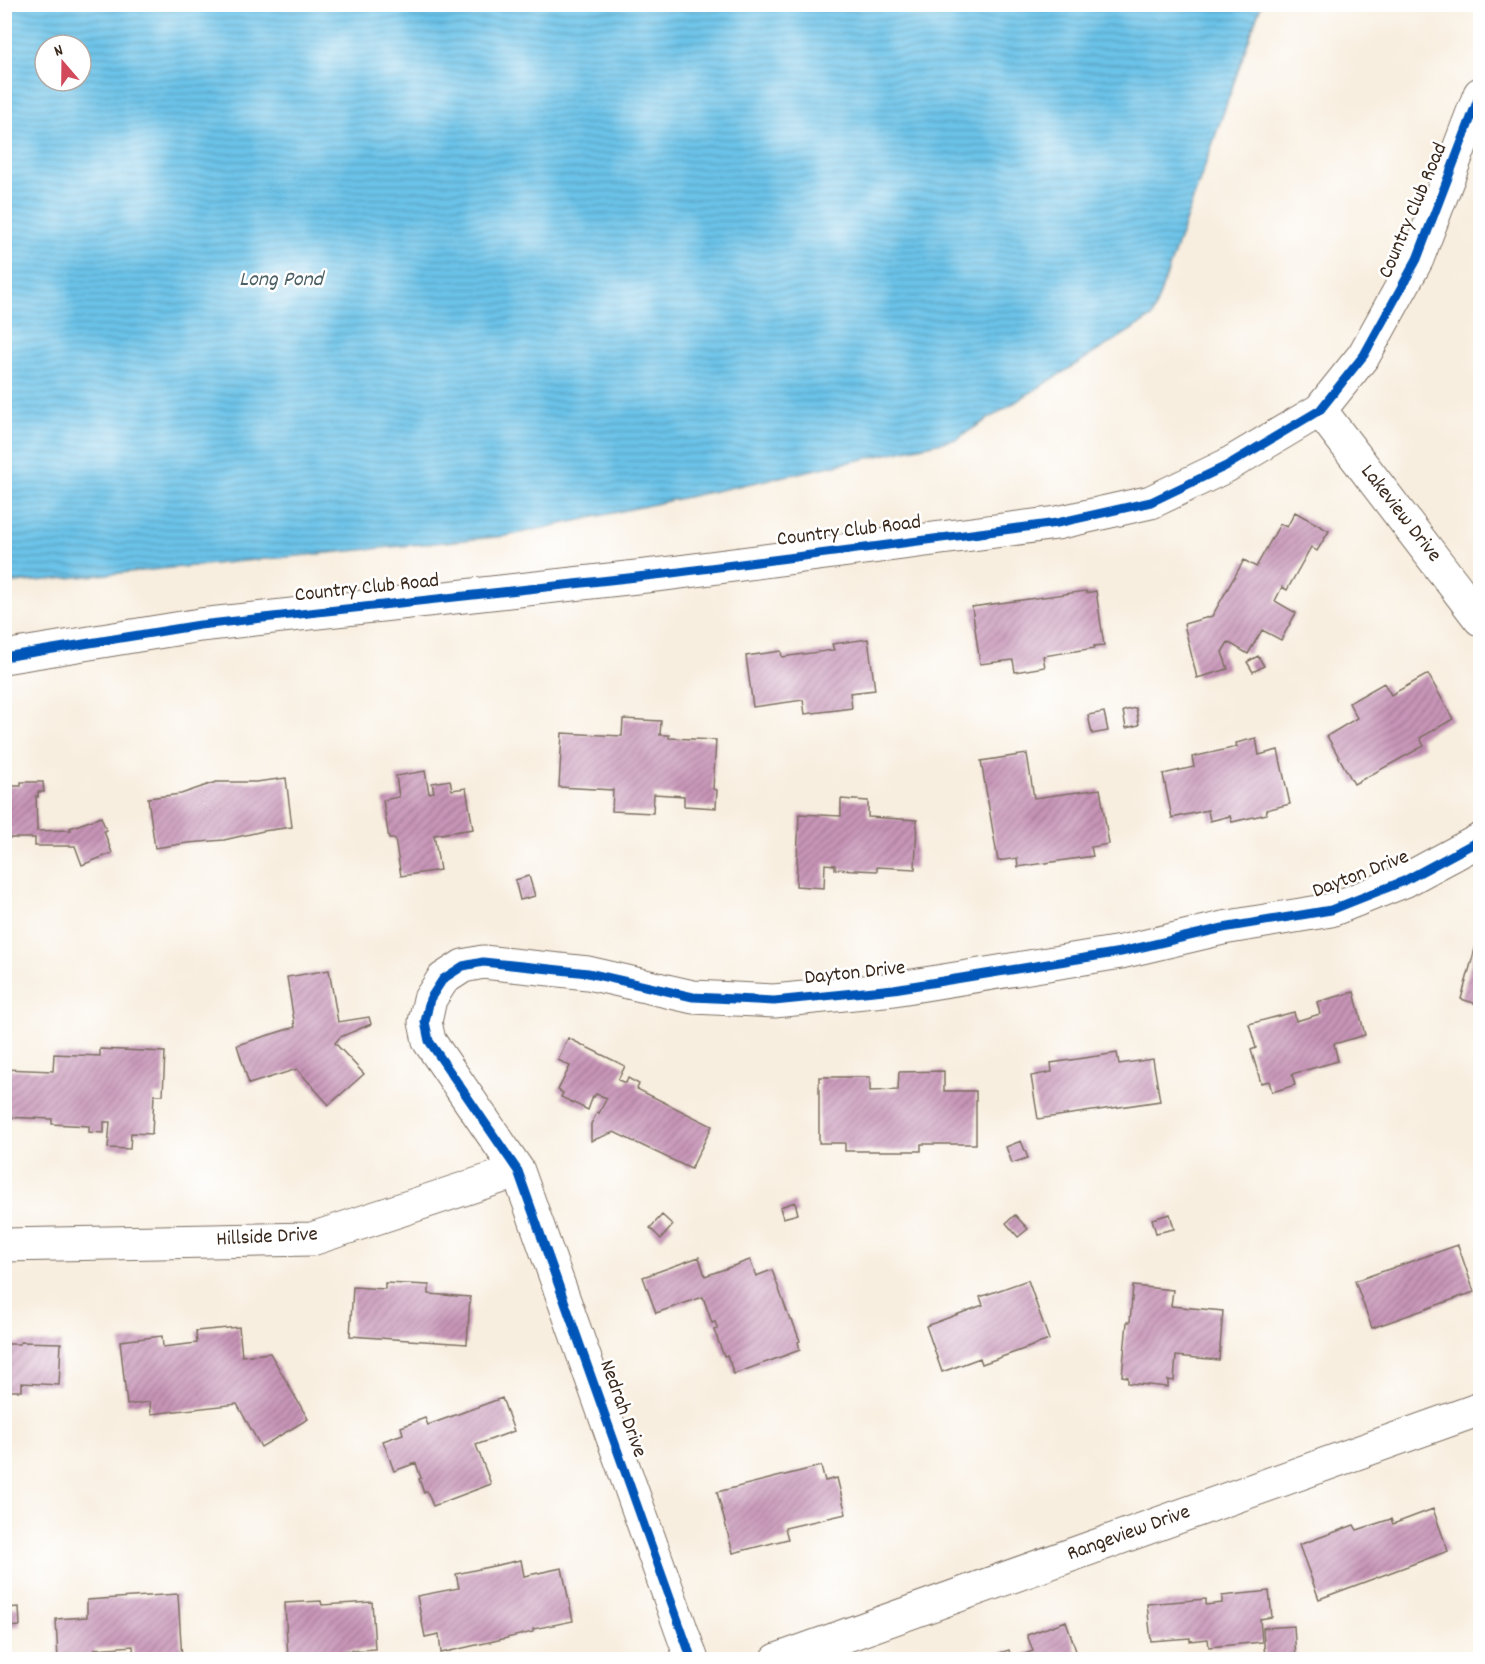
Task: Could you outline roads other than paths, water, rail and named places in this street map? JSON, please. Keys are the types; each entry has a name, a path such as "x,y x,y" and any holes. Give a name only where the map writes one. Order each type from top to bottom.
{"street":[{"name":"Country Club Road","path":"4,657 200,625 664,574 1057,524 1151,502 1226,466 1320,410 1364,355 1418,259 1480,94"},
{"name":"Lakeview Drive","path":"1320,410 1480,619"},
{"name":"Dayton Drive","path":"518,1171 429,1041 425,1022 430,999 443,979 463,966 483,962 588,973 693,997 774,1001 894,989 1121,952 1224,928 1331,910 1404,881 1480,840"},
{"name":"Hillside Drive","path":"4,1245 312,1239 518,1171"},
{"name":"Nedrah Drive","path":"518,1171 692,1659"},
{"name":"Rangeview Drive","path":"777,1659 1480,1408"}],"water":[{"name":"Long Pond","path":"5,4 1261,4 1152,317 956,439 506,536 5,584"}]}
